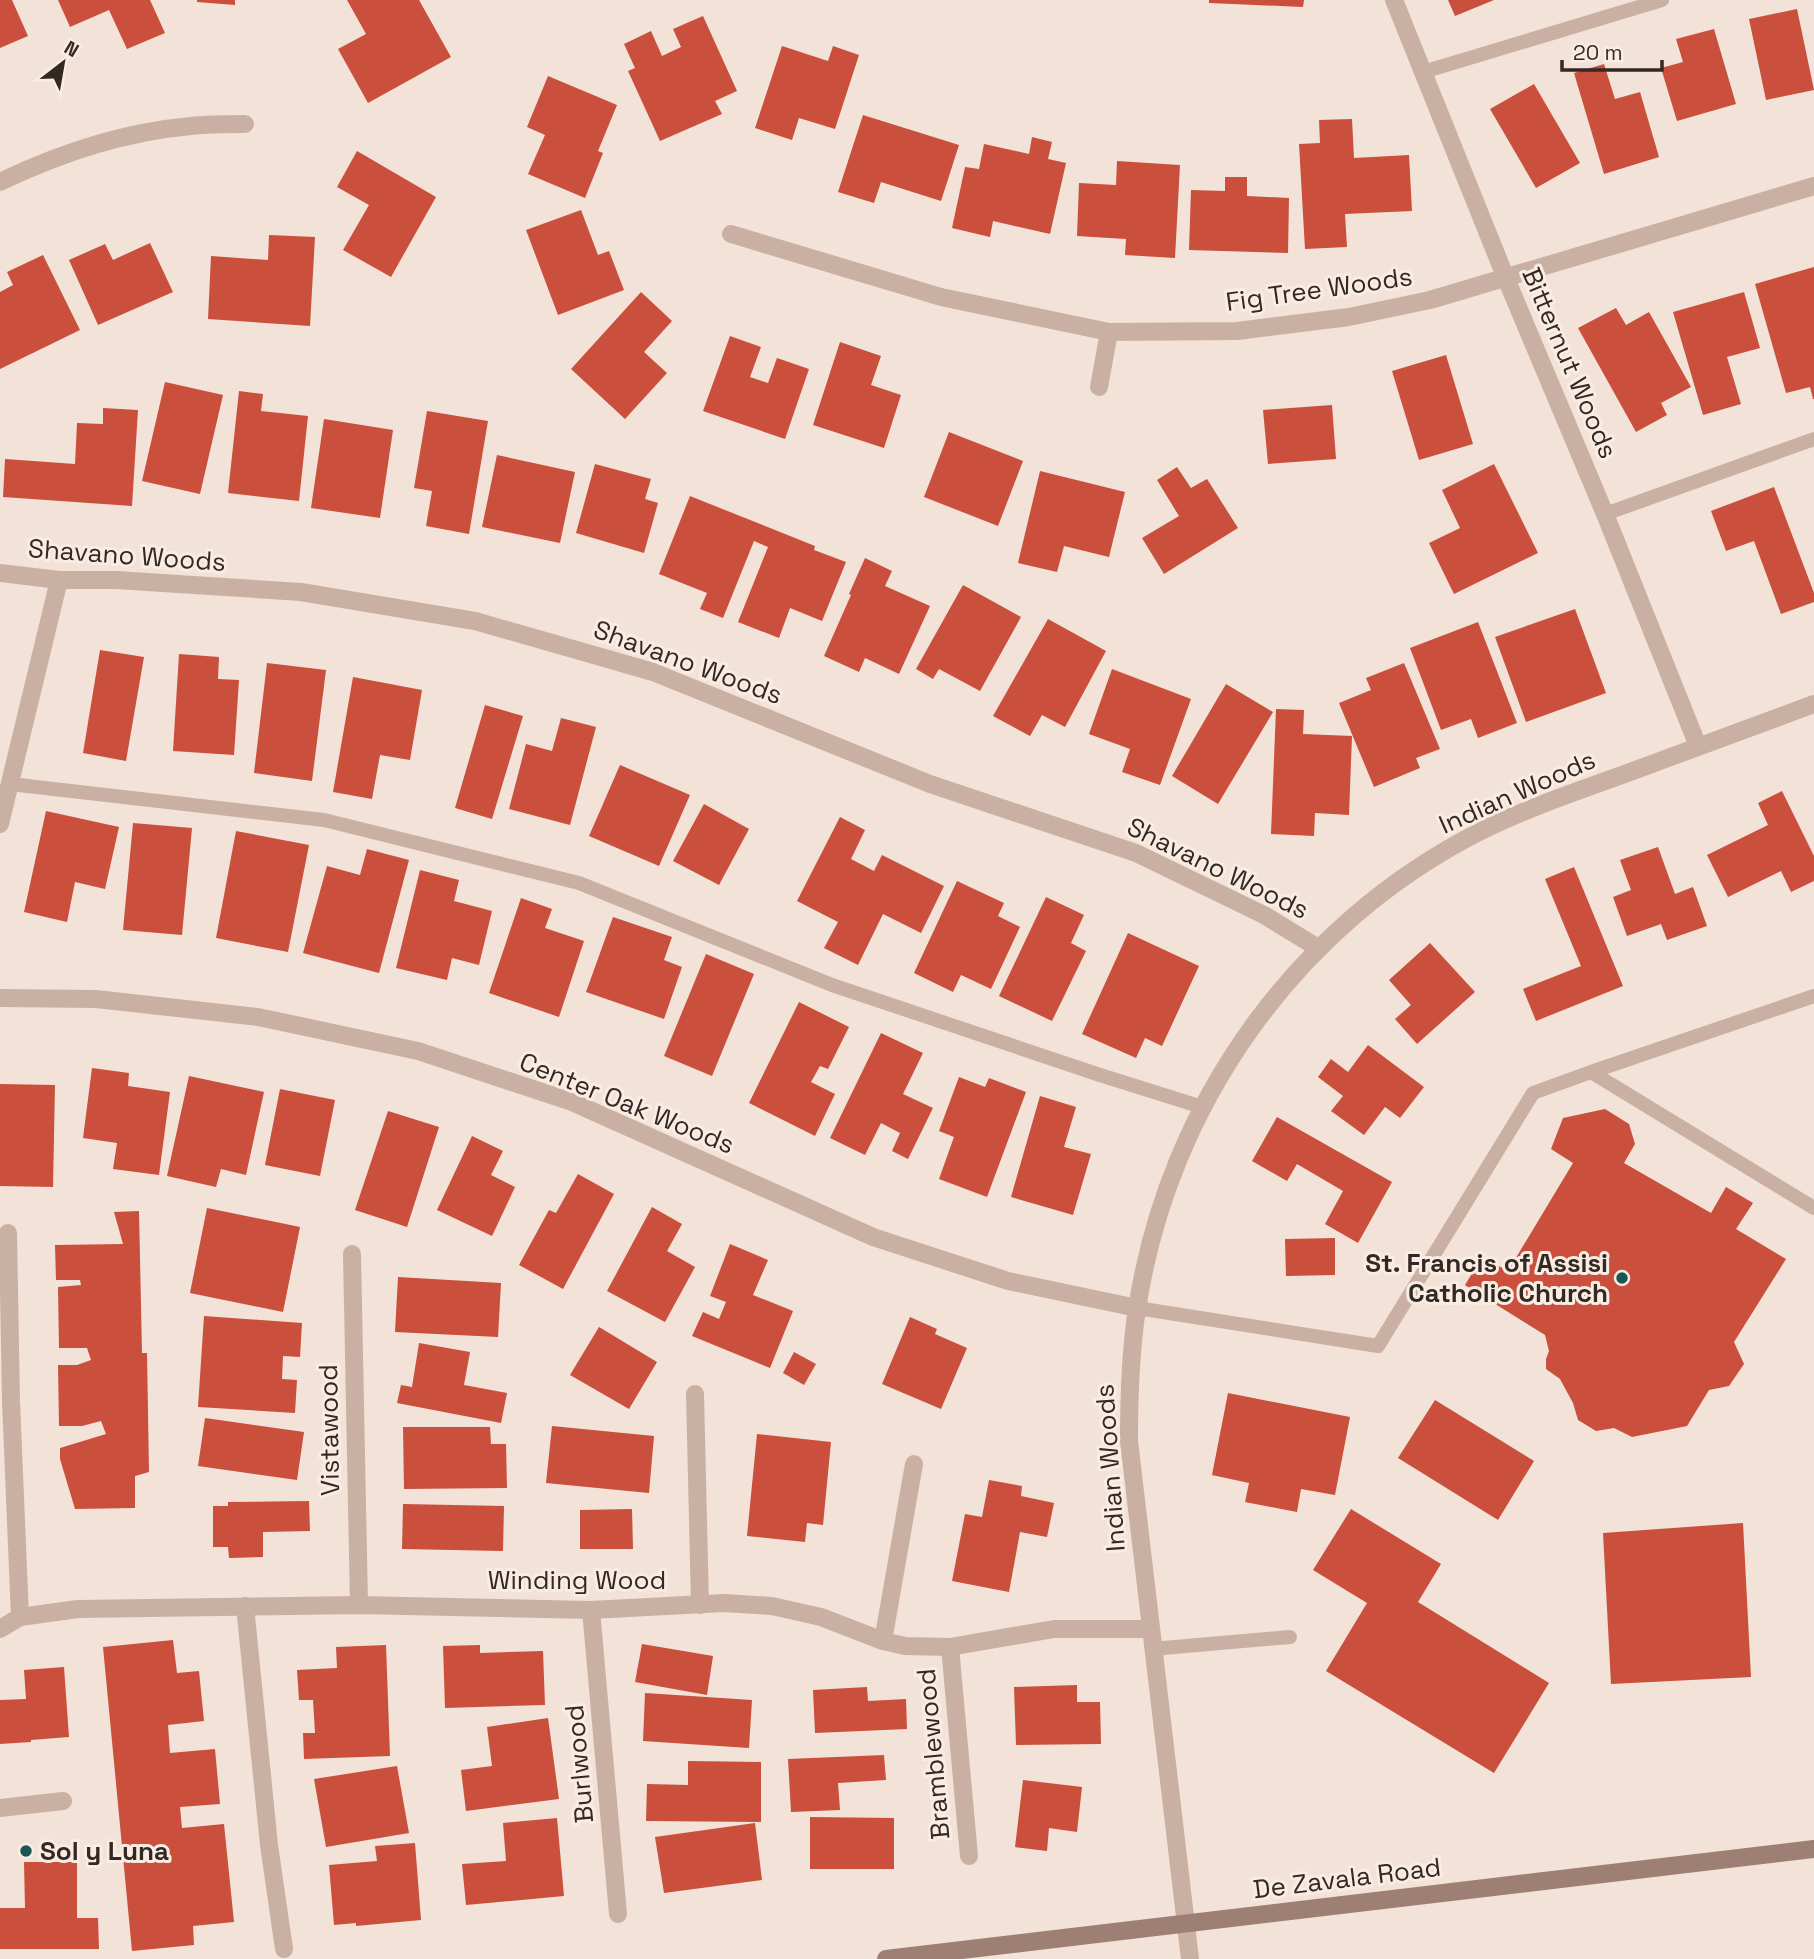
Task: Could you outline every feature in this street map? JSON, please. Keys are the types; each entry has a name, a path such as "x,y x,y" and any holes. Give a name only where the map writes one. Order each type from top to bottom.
{"main road":[{"name":"De Zavala Road","path":"886,1959 1814,1849"}],"street":[{"name":"Bitternut Woods","path":"1394,0 1698,746"},
{"path":"0,183 33,166 84,147 137,134 191,126 245,124"},
{"name":"Fig Tree Woods","path":"731,234 941,297 1109,332 1237,331 1349,317 1430,300 1814,186"},
{"path":"1099,387 1109,332"},
{"name":"Shavano Woods","path":"0,573 59,580 116,580 301,592 475,621 653,672 930,784 1136,853 1264,915 1318,948"},
{"path":"0,824 59,580"},
{"name":"Indian Woods","path":"1190,1959 1129,1441 1129,1372 1137,1308 1152,1236 1173,1170 1202,1107 1236,1048 1277,993 1318,948 1367,904 1423,864 1483,830 1546,802 1814,704"},
{"name":"Center Oak Woods","path":"0,998 96,999 258,1017 418,1051 572,1102 873,1237 1008,1281 1137,1308"},
{"path":"8,1233 5,1400 20,1617"},
{"name":"Vistawood","path":"352,1254 359,1605"},
{"path":"695,1394 700,1605"},
{"path":"883,1641 914,1464"},
{"name":"Winding Wood","path":"0,1629 20,1617 78,1609 359,1605 591,1610 724,1603 772,1606 821,1617 883,1641 905,1646 950,1647 1054,1629 1150,1629"},
{"path":"245,1606 269,1845 284,1949"},
{"name":"Burlwood","path":"591,1610 618,1914"},
{"name":"Bramblewood","path":"950,1647 969,1856"},
{"path":"0,1808 64,1801"}],"lane":[{"path":"1423,72 1662,0"},
{"path":"1605,514 1814,439"},
{"path":"10,784 324,820 579,883 832,985 1202,1107"},
{"path":"1137,1308 1378,1346 1533,1093 1814,996"},
{"path":"1591,1072 1814,1208"},
{"path":"1152,1650 1290,1637"}],"building":[{"path":"0,0 12,0 28,36 0,48"},
{"path":"58,0 150,0 165,33 127,49 109,10 70,27"},
{"path":"235,0 235,5 197,2"},
{"path":"347,0 419,0 451,57 368,103 338,49 366,34"},
{"path":"1209,0 1304,0 1303,7 1209,3"},
{"path":"1448,0 1494,0 1455,16"},
{"path":"1797,9 1814,90 1766,100 1749,19"},
{"path":"703,16 737,91 715,101 722,114 660,141 628,71 635,68 624,44 651,31 662,56 681,47 673,29"},
{"path":"1714,29 1736,104 1677,121 1661,68 1683,62 1676,39"},
{"path":"782,46 828,61 833,46 859,55 835,129 799,118 792,140 755,128"},
{"path":"1604,64 1615,99 1640,92 1659,157 1604,174 1574,73"},
{"path":"548,76 617,105 598,151 603,153 585,198 528,174 545,135 527,127"},
{"path":"1534,84 1580,163 1536,188 1490,109"},
{"path":"863,115 959,145 941,201 881,182 874,203 838,192"},
{"path":"1352,119 1354,158 1409,155 1412,211 1345,214 1347,247 1305,249 1299,144 1320,143 1319,120"},
{"path":"1032,137 1052,142 1048,159 1066,163 1050,234 993,221 990,237 952,228 965,167 979,169 984,144 1029,154"},
{"path":"357,151 436,197 391,277 343,250 369,205 337,187"},
{"path":"1117,161 1180,165 1175,258 1125,255 1126,239 1077,236 1079,183 1116,185"},
{"path":"1225,177 1247,177 1247,196 1289,198 1288,253 1189,250 1191,190 1225,191"},
{"path":"581,210 598,255 609,251 624,290 558,315 526,230"},
{"path":"269,235 315,237 310,326 208,319 211,256 268,260"},
{"path":"150,243 173,292 98,325 69,260 105,244 113,260"},
{"path":"43,255 80,330 0,369 0,292 13,285 7,272"},
{"path":"1814,267 1813,399 1810,387 1786,393 1755,284"},
{"path":"641,292 672,321 644,352 667,373 625,419 571,369"},
{"path":"1744,292 1760,348 1727,357 1741,404 1703,415 1673,312"},
{"path":"1616,308 1626,325 1649,312 1691,387 1661,403 1667,415 1636,432 1578,328"},
{"path":"730,336 761,347 750,377 768,383 777,358 809,369 785,439 703,411"},
{"path":"840,342 881,356 871,385 901,395 884,448 813,425"},
{"path":"1446,355 1473,444 1419,460 1392,371"},
{"path":"165,382 223,395 200,494 142,481"},
{"path":"239,391 263,394 261,411 308,416 299,501 228,493"},
{"path":"1332,405 1336,459 1268,464 1263,410"},
{"path":"103,408 138,410 132,506 3,497 5,459 75,464 77,423 103,424"},
{"path":"427,411 488,421 469,534 426,526 432,491 414,488"},
{"path":"324,419 393,430 380,518 311,508"},
{"path":"949,432 1023,461 998,526 924,497"},
{"path":"497,455 575,472 560,543 482,527"},
{"path":"595,464 651,479 645,499 658,503 644,553 576,533"},
{"path":"1494,464 1538,553 1454,594 1429,543 1460,528 1442,490"},
{"path":"1177,467 1191,488 1207,479 1238,528 1164,574 1142,538 1179,516 1157,480"},
{"path":"1040,471 1125,492 1109,557 1064,546 1057,572 1018,563"},
{"path":"1774,487 1814,593 1814,602 1781,614 1754,541 1726,551 1711,511"},
{"path":"690,496 815,546 814,550 846,562 822,621 790,608 779,638 738,622 768,547 754,541 723,618 700,609 707,593 659,574"},
{"path":"865,558 892,571 885,586 930,606 899,674 865,658 859,672 824,656"},
{"path":"963,585 1021,617 980,691 939,669 933,679 916,669"},
{"path":"1575,609 1606,693 1526,722 1495,637"},
{"path":"1048,619 1106,651 1065,727 1042,715 1030,736 993,716"},
{"path":"1478,622 1517,723 1478,738 1471,719 1441,730 1410,648"},
{"path":"100,650 144,657 126,761 83,753"},
{"path":"179,654 219,657 218,679 239,680 234,755 173,751"},
{"path":"267,663 326,670 312,781 254,773"},
{"path":"1404,663 1440,749 1416,758 1420,768 1374,787 1339,703 1371,690 1366,678"},
{"path":"1112,669 1191,699 1160,785 1122,772 1130,749 1089,734"},
{"path":"353,677 422,690 410,760 380,755 372,799 333,792"},
{"path":"1226,684 1273,712 1218,804 1172,776"},
{"path":"485,705 523,716 492,819 455,808"},
{"path":"1276,709 1304,710 1303,734 1352,736 1349,815 1315,813 1314,836 1271,834"},
{"path":"561,718 596,727 570,825 509,809 526,744 552,751"},
{"path":"620,765 690,795 659,866 589,836"},
{"path":"1782,791 1814,856 1814,881 1791,892 1781,871 1728,897 1707,855 1768,825 1758,803"},
{"path":"704,804 749,829 719,885 673,861"},
{"path":"46,811 119,827 105,889 75,882 67,922 24,912"},
{"path":"840,817 865,830 851,859 874,871 882,855 944,886 921,933 883,914 858,965 824,948 838,922 797,901"},
{"path":"133,823 192,828 182,935 123,930"},
{"path":"236,831 309,845 288,952 216,938"},
{"path":"1658,847 1675,894 1693,887 1707,926 1667,940 1661,924 1627,936 1613,897 1631,890 1620,860"},
{"path":"367,849 409,860 379,973 303,953 327,866 360,875"},
{"path":"1574,867 1623,986 1536,1021 1523,989 1581,966 1545,879"},
{"path":"420,870 459,880 454,901 492,911 479,965 452,958 447,980 396,968"},
{"path":"957,881 1004,903 998,916 1020,927 991,989 961,975 953,992 914,973"},
{"path":"1046,897 1084,915 1071,943 1086,951 1052,1021 999,996"},
{"path":"521,898 552,909 545,928 584,941 559,1017 489,993"},
{"path":"613,917 672,937 664,960 682,967 664,1019 586,992"},
{"path":"1128,933 1199,966 1162,1046 1145,1038 1136,1058 1082,1034"},
{"path":"1430,943 1475,992 1417,1044 1395,1019 1411,1005 1389,980"},
{"path":"706,954 754,974 712,1076 664,1056"},
{"path":"799,1002 849,1027 828,1069 820,1066 811,1082 835,1094 815,1136 749,1103"},
{"path":"881,1033 923,1053 903,1094 933,1108 908,1159 892,1151 900,1133 881,1123 865,1155 830,1138"},
{"path":"1368,1045 1424,1087 1400,1118 1385,1107 1364,1135 1331,1111 1343,1096 1318,1077 1331,1059 1348,1072"},
{"path":"92,1068 129,1073 128,1086 170,1092 159,1175 113,1169 117,1143 83,1138"},
{"path":"189,1076 264,1092 246,1175 221,1169 216,1187 167,1176"},
{"path":"959,1077 985,1087 989,1078 1026,1092 987,1197 939,1179 954,1137 939,1131"},
{"path":"0,1084 55,1085 53,1187 0,1186"},
{"path":"280,1089 335,1100 320,1176 265,1165"},
{"path":"1040,1096 1076,1107 1064,1147 1091,1154 1073,1215 1011,1197"},
{"name":"St. Francis of Assisi Catholic Church","path":"1605,1109 1629,1124 1635,1144 1624,1163 1711,1213 1726,1187 1753,1203 1736,1229 1786,1259 1734,1342 1744,1364 1729,1386 1709,1390 1687,1426 1632,1437 1614,1428 1596,1431 1578,1420 1573,1403 1560,1379 1546,1369 1549,1351 1545,1335 1465,1285 1482,1257 1508,1271 1573,1163 1551,1149 1563,1118"},
{"path":"388,1111 439,1127 407,1227 355,1210"},
{"path":"1277,1117 1392,1182 1358,1243 1325,1224 1343,1191 1297,1164 1287,1181 1252,1161"},
{"path":"472,1136 503,1151 491,1175 515,1187 492,1236 437,1210"},
{"path":"578,1174 614,1194 563,1289 519,1265 549,1210 556,1213"},
{"path":"652,1207 682,1224 667,1251 695,1267 665,1322 607,1291"},
{"path":"207,1208 300,1227 283,1312 190,1293"},
{"path":"139,1211 142,1353 147,1353 149,1472 135,1476 135,1508 75,1509 60,1459 60,1448 106,1434 101,1421 82,1426 59,1426 58,1365 77,1365 91,1360 87,1348 59,1348 58,1287 81,1285 80,1280 56,1280 55,1245 123,1244 114,1212"},
{"path":"1335,1238 1335,1275 1286,1276 1285,1239"},
{"path":"730,1244 768,1260 753,1295 793,1311 770,1368 692,1336 703,1312 719,1319 726,1302 710,1296"},
{"path":"398,1277 501,1283 498,1337 395,1332"},
{"path":"204,1316 302,1323 300,1357 283,1356 282,1379 297,1380 295,1413 198,1407"},
{"path":"910,1317 937,1329 935,1334 967,1348 941,1409 882,1384"},
{"path":"599,1327 657,1362 629,1409 570,1375"},
{"path":"419,1343 470,1352 464,1385 507,1393 501,1423 397,1403 401,1385 412,1387"},
{"path":"794,1352 816,1364 804,1385 783,1373"},
{"path":"1228,1393 1350,1417 1335,1495 1301,1489 1297,1512 1245,1502 1249,1483 1212,1475"},
{"path":"1435,1400 1534,1461 1498,1520 1398,1458"},
{"path":"205,1418 304,1432 297,1480 198,1466"},
{"path":"552,1426 654,1436 649,1493 546,1483"},
{"path":"403,1427 490,1427 491,1444 506,1444 507,1488 404,1489"},
{"path":"757,1434 831,1442 823,1525 807,1523 805,1542 747,1536"},
{"path":"989,1480 1022,1486 1021,1496 1054,1503 1047,1537 1020,1532 1009,1592 952,1581 965,1514 982,1517"},
{"path":"309,1501 310,1531 263,1532 263,1557 229,1558 228,1547 213,1547 213,1506 228,1506 228,1502"},
{"path":"403,1504 504,1506 503,1551 402,1549"},
{"path":"632,1509 633,1549 580,1549 580,1510"},
{"path":"1351,1509 1441,1564 1418,1602 1549,1683 1494,1773 1326,1671 1367,1603 1313,1570"},
{"path":"1743,1523 1751,1677 1611,1684 1603,1533"},
{"path":"173,1640 177,1673 199,1671 204,1721 168,1725 170,1753 215,1749 220,1804 180,1807 182,1828 224,1824 234,1922 193,1926 194,1945 132,1951 103,1647"},
{"path":"642,1644 713,1656 707,1695 635,1682"},
{"path":"386,1645 390,1756 304,1759 303,1733 315,1733 313,1700 299,1700 297,1670 337,1668 336,1647"},
{"path":"480,1645 480,1653 543,1651 545,1705 445,1708 443,1646"},
{"path":"64,1667 69,1737 0,1744 0,1700 26,1699 24,1670"},
{"path":"1077,1685 1077,1702 1100,1702 1101,1744 1016,1745 1014,1687"},
{"path":"867,1687 868,1701 906,1699 907,1729 815,1733 813,1690"},
{"path":"645,1693 752,1700 749,1748 643,1741"},
{"path":"548,1718 559,1799 466,1811 461,1770 492,1766 487,1727"},
{"path":"884,1755 886,1780 838,1783 840,1810 791,1812 788,1759"},
{"path":"688,1761 761,1762 761,1822 646,1821 647,1784 688,1785"},
{"path":"397,1766 409,1833 326,1847 314,1779"},
{"path":"1023,1780 1082,1787 1077,1832 1049,1828 1047,1851 1015,1847"},
{"path":"810,1817 894,1818 894,1869 810,1869"},
{"path":"557,1818 564,1896 466,1905 462,1864 506,1861 503,1823"},
{"path":"755,1823 762,1880 664,1893 655,1837"},
{"path":"415,1843 421,1920 356,1926 356,1923 334,1925 329,1865 377,1861 375,1846"},
{"path":"24,1862 77,1862 77,1918 98,1918 99,1949 0,1949 0,1908 25,1908"}],"place":[{"name":"St. Francis of Assisi Catholic Church","path":"1622,1278"},
{"name":"Sol y Luna","path":"26,1851"}]}
